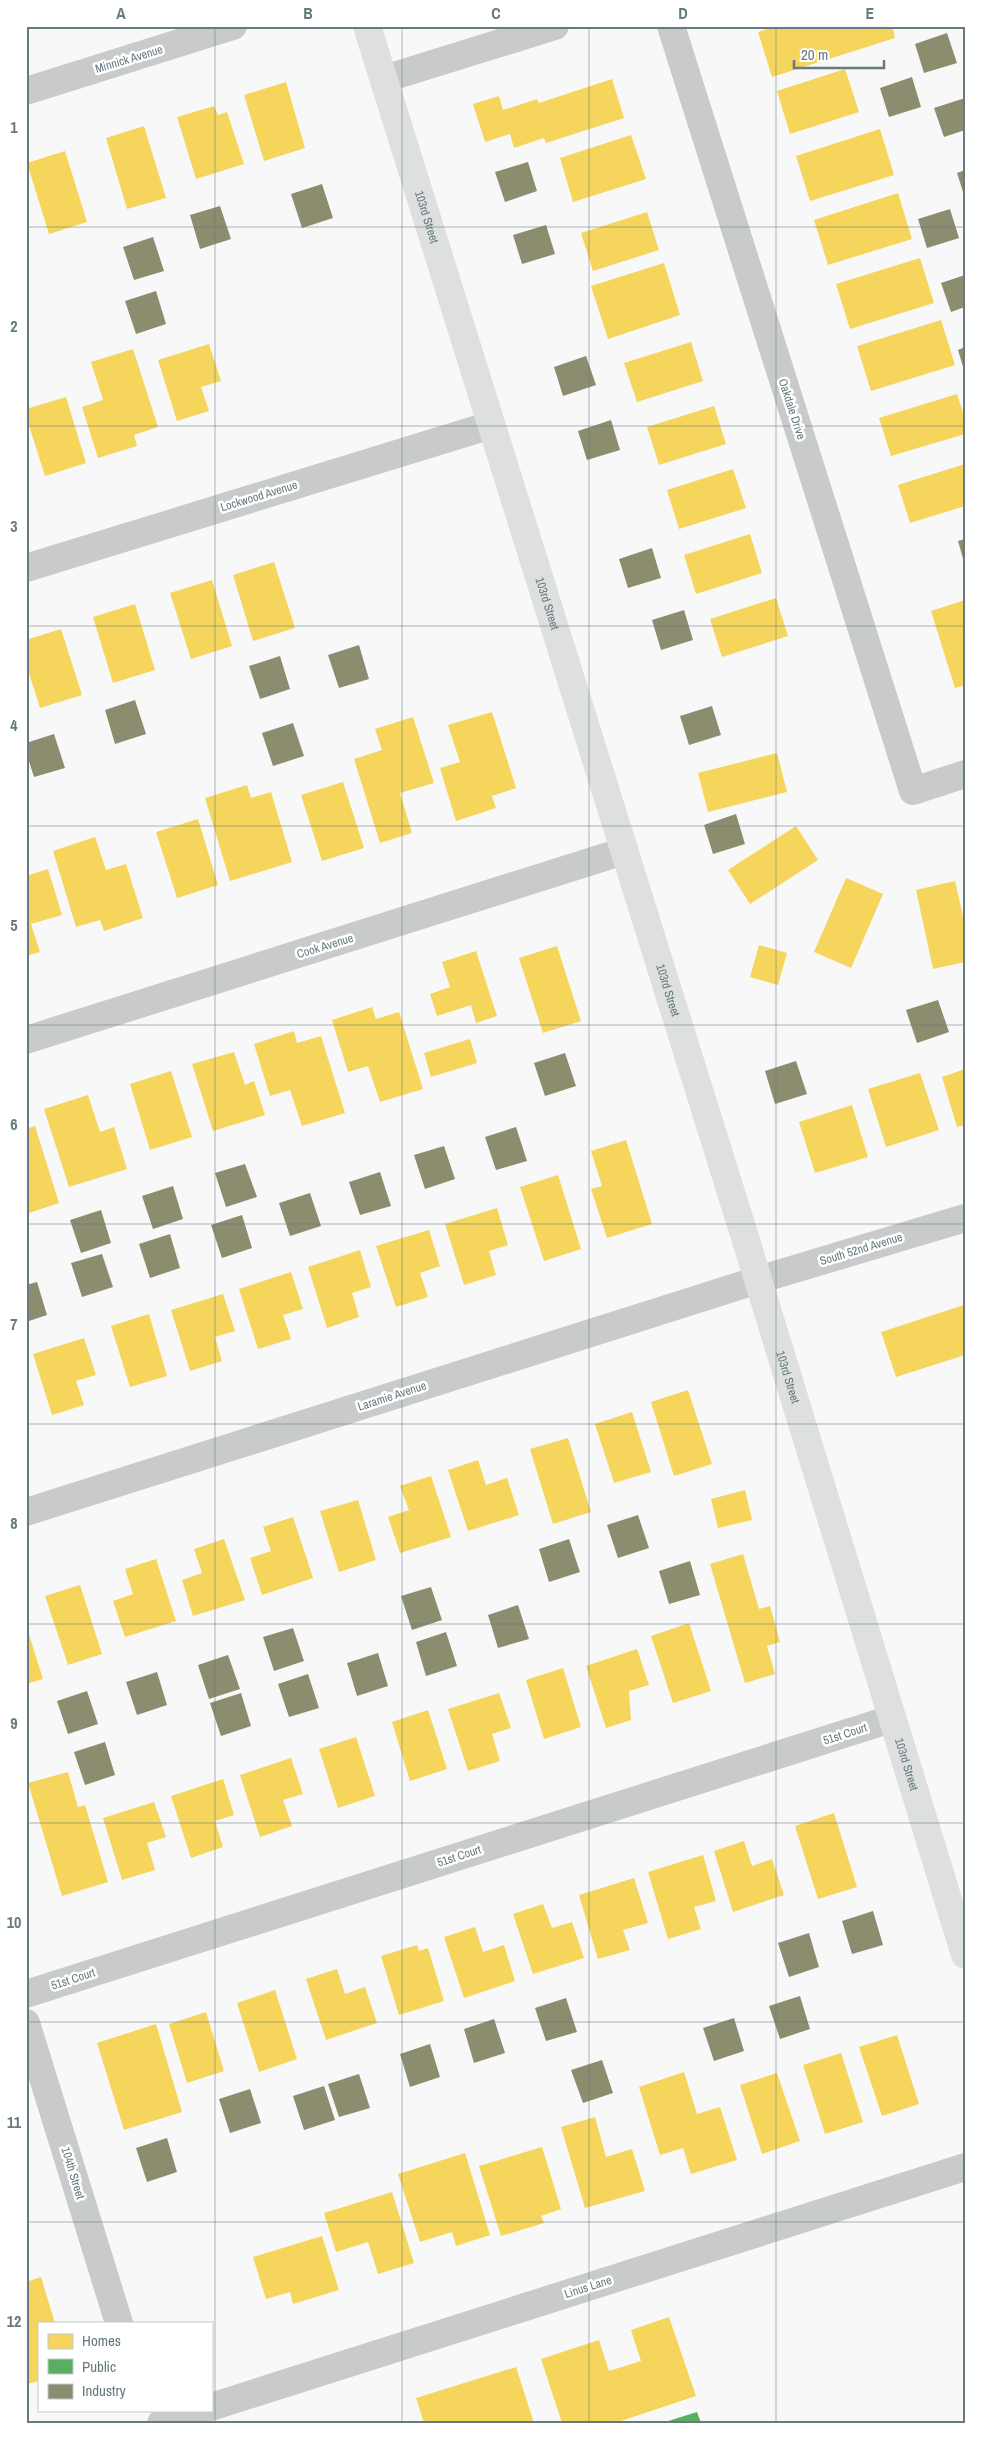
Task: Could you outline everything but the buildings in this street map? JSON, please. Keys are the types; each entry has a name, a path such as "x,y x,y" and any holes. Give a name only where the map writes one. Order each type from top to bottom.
{"main road":[{"name":"103rd Street","path":"367,26 758,1280 891,1719 965,1955"}],"street":[{"name":"Minnick Avenue","path":"26,91 233,26"},
{"path":"384,79 555,26"},
{"name":"Oakdale Drive","path":"671,26 914,791 965,774"},
{"name":"Lockwood Avenue","path":"26,568 491,425"},
{"name":"Cook Avenue","path":"26,1040 624,851"},
{"name":"South 52nd Avenue","path":"758,1280 965,1218"},
{"name":"Laramie Avenue","path":"26,1512 758,1280"},
{"name":"51st Court","path":"26,1994 891,1719"},
{"name":"104th Street","path":"26,2023 119,2322"},
{"name":"Linus Lane","path":"212,2407 965,2167"},
{"path":"160,2423 194,2412"}]}
